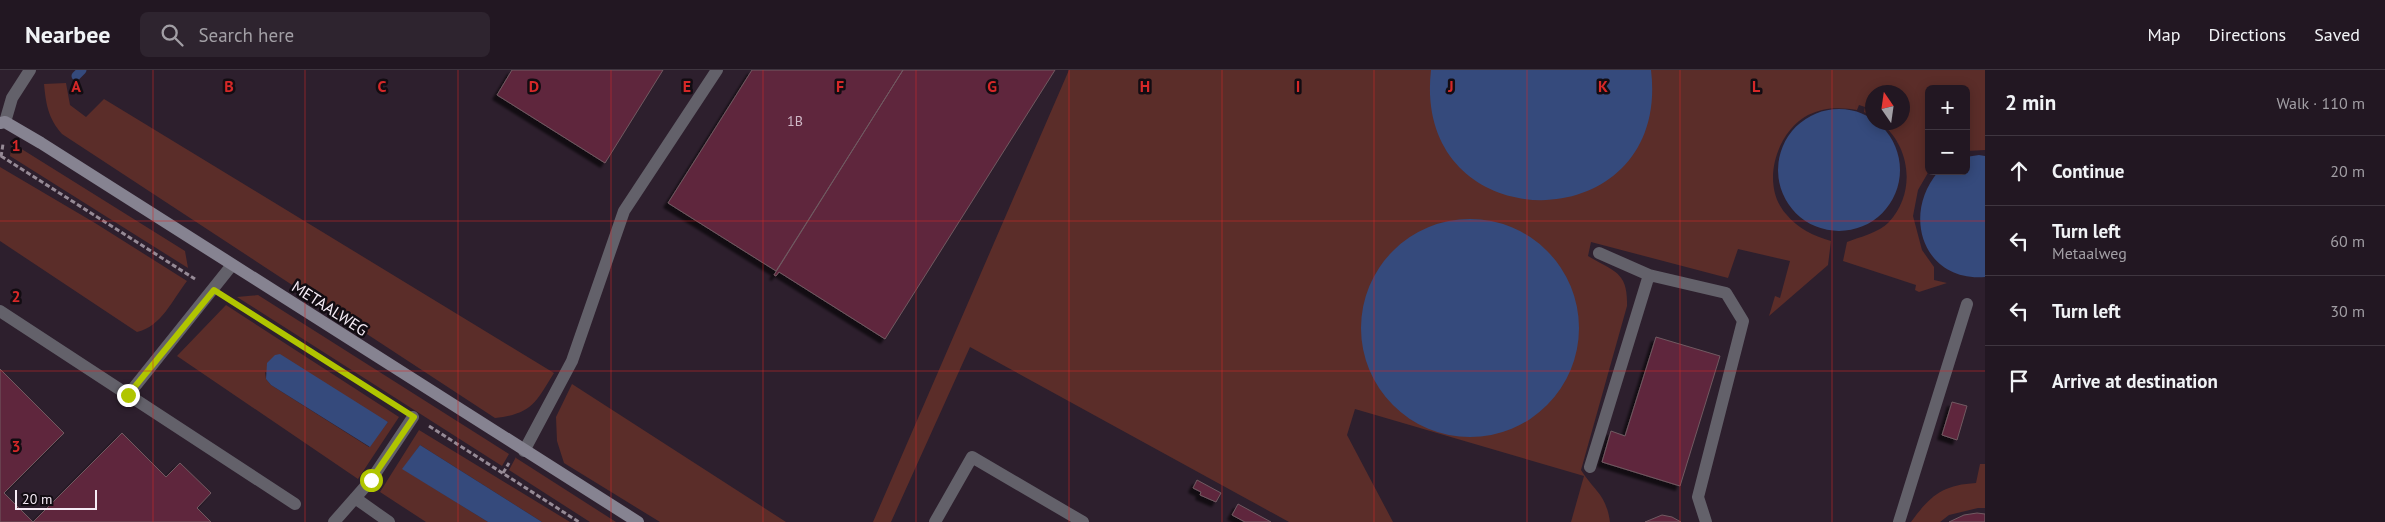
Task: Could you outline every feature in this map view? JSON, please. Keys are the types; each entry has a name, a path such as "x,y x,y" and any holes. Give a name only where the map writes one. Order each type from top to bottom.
{"street":[{"path":"3,122 12,98 30,70"},
{"path":"524,451 572,361 624,211 717,70"},
{"name":"METAALWEG","path":"3,122 638,522"},
{"path":"1599,253 1649,275 1726,293 1743,321 1698,497 1706,522"},
{"path":"128,395 214,290 232,265"},
{"path":"1590,467 1649,275"},
{"path":"1900,522 1967,304"},
{"path":"0,311 295,504"},
{"path":"334,522 371,480 414,417"},
{"path":"935,522 972,457 1083,522"},
{"path":"355,498 388,522"}],"path":[{"path":"1,156 579,522"}],"shaded area":[{"path":"1069,70 1985,70 1985,150 1970,151 1970,85 1925,85 1925,175 1927,175 1918,190 1913,216 1922,250 1934,267 1934,280 1947,283 1919,292 1915,290 1916,285 1843,261 1847,242 1885,226 1898,210 1903,198 1906,184 1904,157 1899,145 1888,130 1910,130 1910,85 1865,85 1865,107 1859,105 1857,110 1839,108 1814,112 1797,123 1787,134 1775,160 1773,174 1774,189 1778,202 1786,214 1801,228 1831,241 1828,265 1769,316 1775,296 1780,298 1790,261 1738,249 1728,278 1591,242 1588,256 1618,274 1625,286 1627,295 1627,306 1581,470 1603,499 1610,522 1571,522 1584,476 1355,409 1347,435 1393,522 1289,522 970,347 891,522 873,522"},
{"path":"66,83 70,105 86,117 104,99 554,373 532,405 517,413 495,418 62,134 48,110 44,84"},
{"path":"12,143 185,251 188,268 10,156"},
{"path":"0,167 95,223 187,281 160,318 145,329 137,332 0,241"},
{"path":"258,295 509,454 502,466 237,297"},
{"path":"226,305 399,417 358,479 177,356","holes":["265,372 388,422 369,447 271,385 266,379"]},
{"path":"572,384 786,522 660,522 564,463 557,441 556,417"},
{"path":"419,430 570,522 542,522 420,445 403,469 488,522 426,522 380,492"},
{"path":"516,457 616,522 590,522 509,470"},
{"path":"1980,464 1985,464 1985,508 1949,515 1940,522 1911,522 1924,505 1946,489 1976,483"}],"water":[{"path":"1431,70 1651,70 1647,127 1623,167 1585,192 1541,200 1497,192 1460,168 1436,127"},
{"path":"1827,110 1851,110 1865,115 1865,130 1885,130 1890,136 1899,158 1899,182 1890,204 1873,221 1851,230 1827,230 1805,221 1788,204 1779,182 1779,158 1788,136 1805,119"},
{"path":"1970,156 1985,156 1985,277 1964,276 1947,269 1934,258 1925,243 1921,226 1921,208 1927,189 1936,175 1970,175"},
{"path":"1470,219 1491,221 1512,228 1521,232 1547,251 1566,277 1570,286 1577,307 1579,328 1577,349 1570,370 1566,379 1547,405 1521,424 1512,428 1491,435 1470,437 1449,435 1428,428 1419,424 1393,405 1374,379 1370,370 1363,349 1361,328 1363,307 1370,286 1374,277 1393,251 1419,232 1428,228 1449,221"},
{"path":"280,354 388,422 370,447 271,385 266,379 267,363 275,355"},
{"path":"420,445 542,522 488,522 402,469"}],"building":[{"path":"512,70 663,70 605,163 497,95"},
{"path":"752,70 903,70 776,271 668,203"},
{"path":"903,70 1055,70 885,339 779,272 776,276 774,275"},
{"path":"1656,337 1720,356 1680,486 1602,462 1611,431 1625,436"},
{"path":"0,369 64,433 4,493 33,522 0,522"},
{"path":"1952,402 1967,406 1957,440 1942,435"},
{"path":"122,433 166,477 180,463 211,493 197,508 211,522 33,522"},
{"path":"1197,480 1221,493 1216,502 1200,495 1201,492 1193,488"},
{"path":"1238,504 1271,522 1245,522 1232,515"},
{"path":"1985,514 1985,522 1949,522 1964,515"},
{"path":"1662,515 1672,517 1681,522 1645,522"}],"waterway":[{"path":"76,76 82,70"}],"route":[{"path":"128,395 214,290 414,417 371,480"}]}
